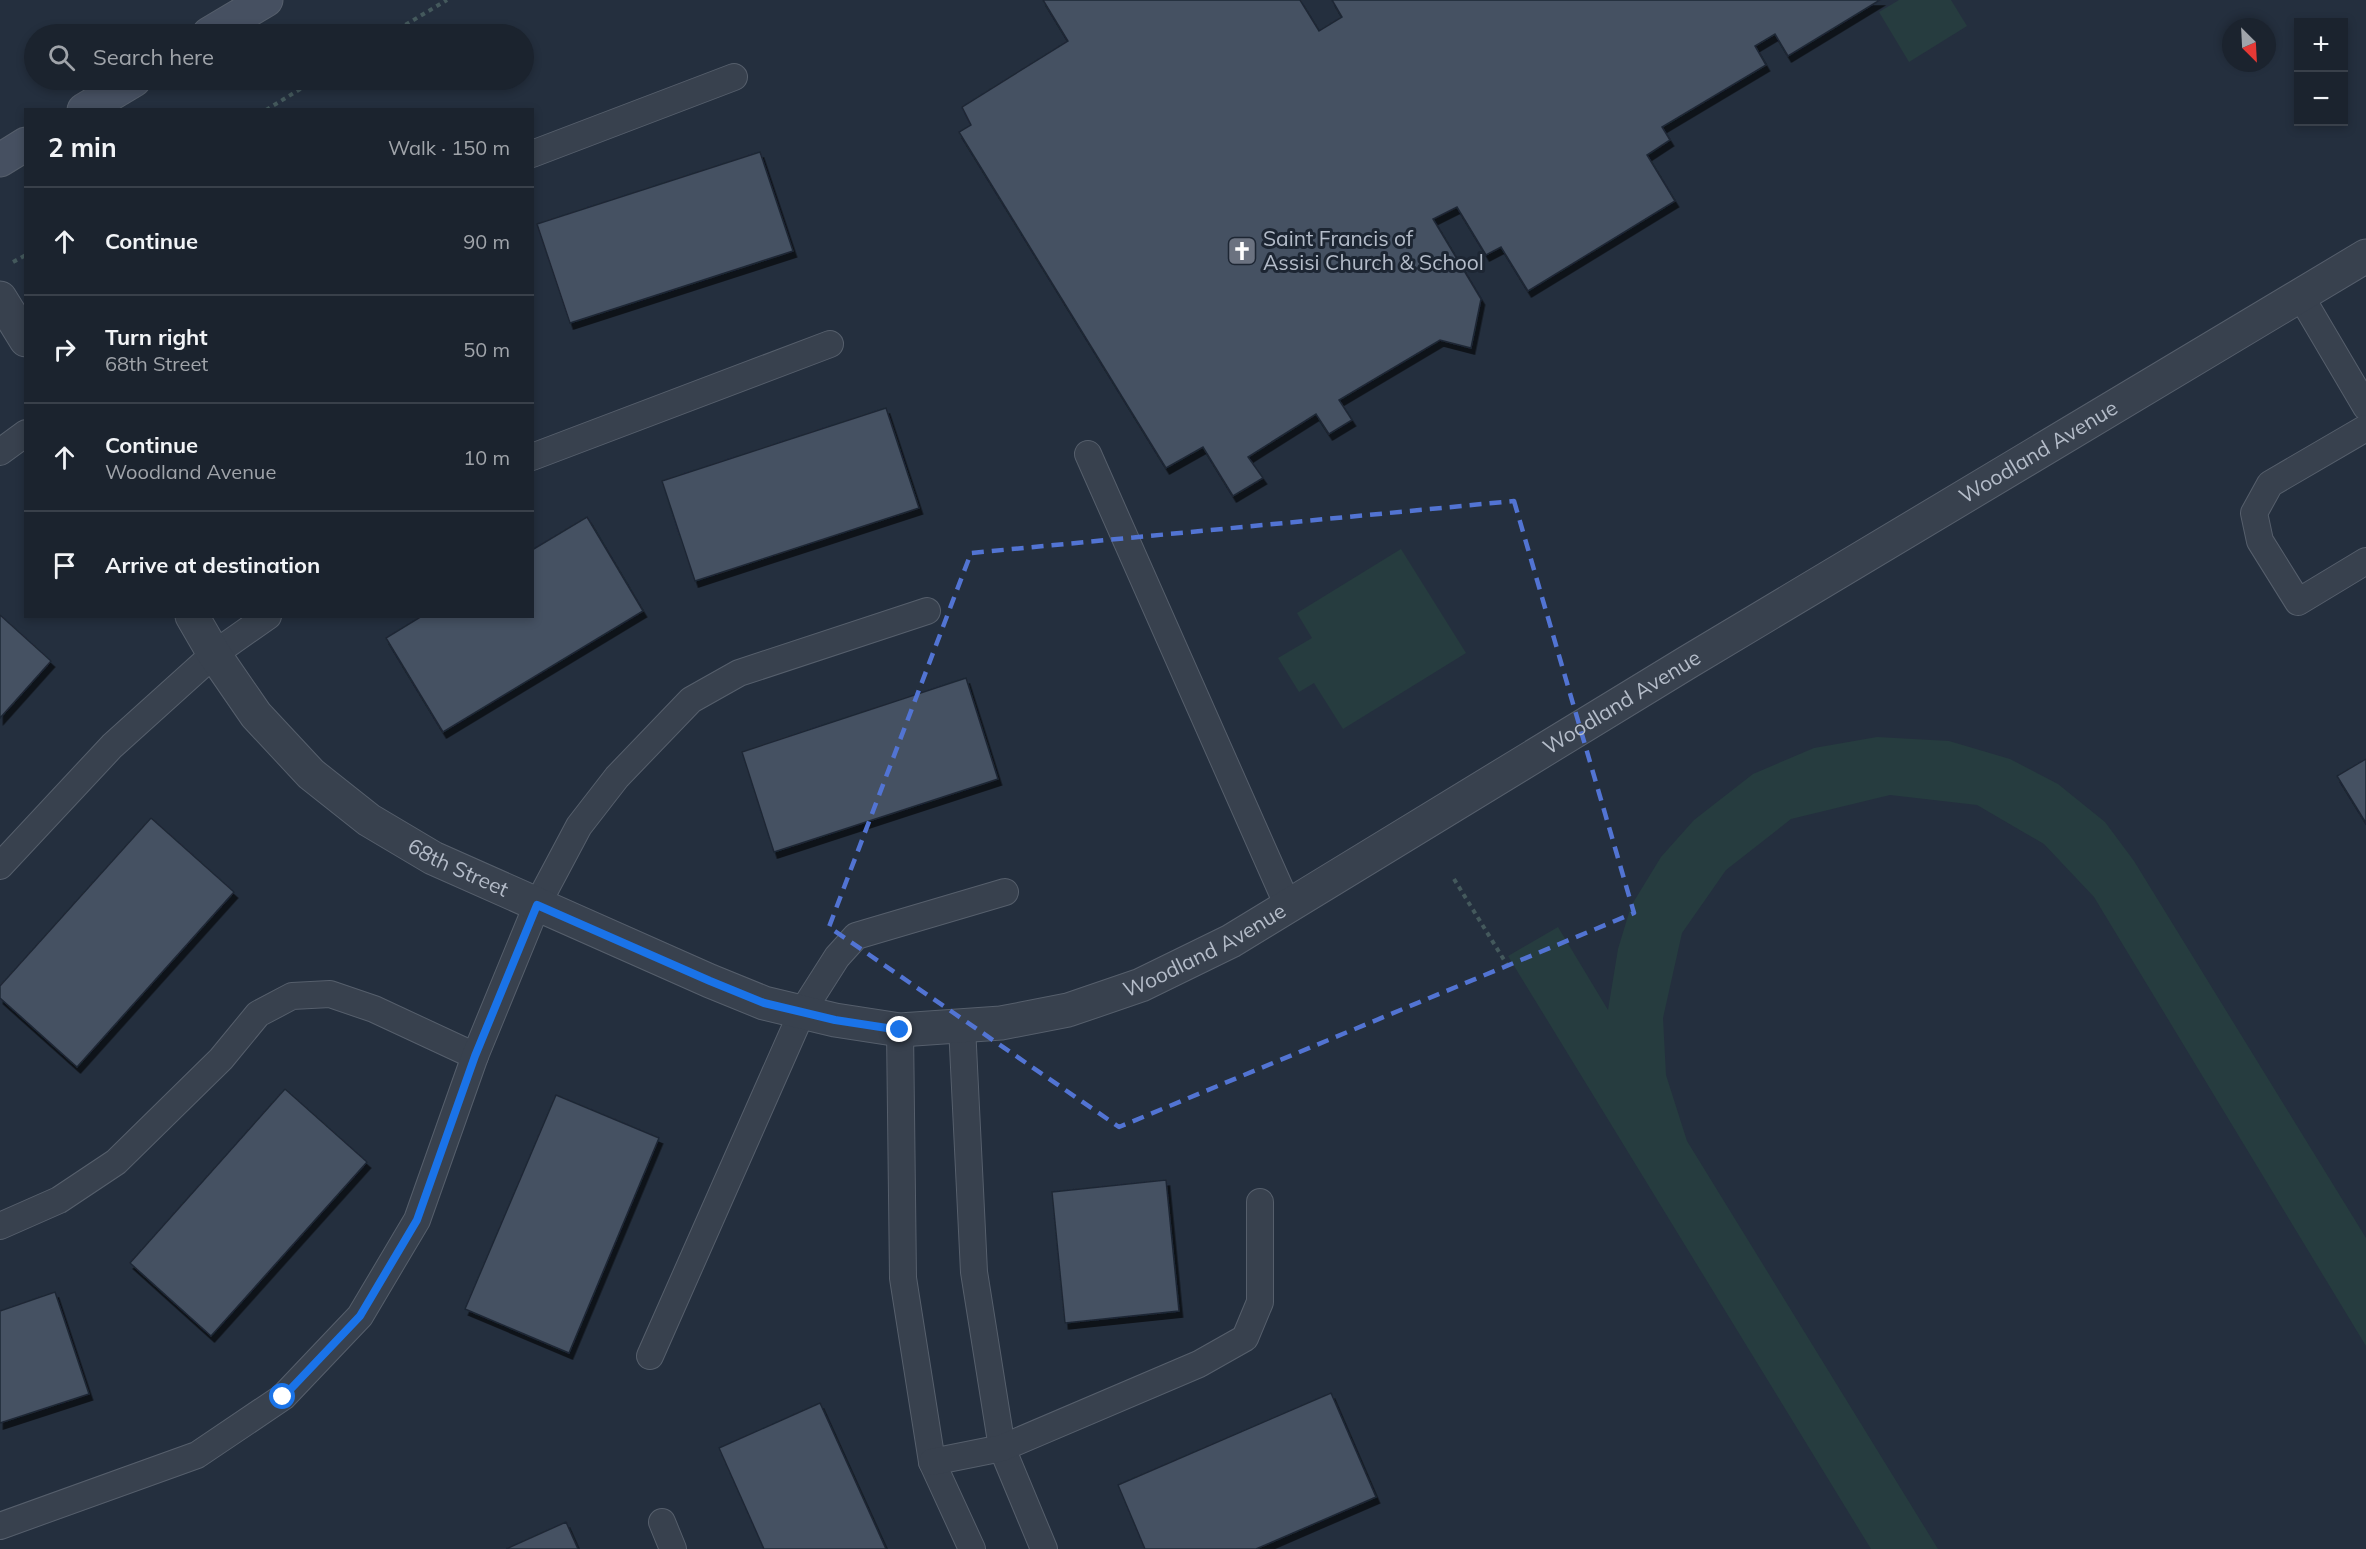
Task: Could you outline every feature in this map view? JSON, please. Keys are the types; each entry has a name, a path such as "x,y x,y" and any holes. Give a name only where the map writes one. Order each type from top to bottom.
{"main road":[{"path":"226,24 266,0"},
{"path":"87,108 117,90"},
{"path":"0,160 24,145"}],"street":[{"name":"Woodland Avenue","path":"835,1020 900,1030 1001,1023 1068,1010 1141,985 1231,942 1688,662 2366,256"},
{"path":"0,298 24,337"},
{"name":"68th Street","path":"193,618 214,654 256,715 311,774 369,820 433,858 710,981 764,1003 835,1020"}],"lane":[{"path":"534,153 734,77"},
{"path":"2300,295 2366,407"},
{"path":"534,456 830,344"},
{"path":"2366,428 2270,484 2254,513 2260,541 2298,602 2366,561"},
{"path":"0,452 24,434"},
{"path":"1088,454 1288,906"},
{"path":"0,1526 197,1455 283,1397 360,1316 417,1220 475,1056 537,905 579,826 617,777 691,700 739,672 927,611"},
{"path":"0,866 112,746 214,654 265,618"},
{"path":"650,1356 802,1012 837,957 856,936 1005,892"},
{"path":"0,1226 59,1200 116,1162 221,1059 258,1014 292,996 330,994 374,1009 475,1056"},
{"path":"962,1026 974,1272 1002,1448 1044,1549"},
{"path":"900,1030 903,1278 932,1462 972,1549"},
{"path":"932,1462 1002,1448 1199,1364 1245,1338 1260,1302 1260,1202"},
{"path":"662,1522 673,1549"}],"path":[{"path":"407,24 447,0"},
{"path":"269,108 299,90"},
{"path":"1454,879 1509,968"}],"highlighted area":[{"path":"1514,501 1634,913 1119,1127 829,927 971,553"}],"green space":[{"path":"1899,0 1951,0 1967,26 1909,62 1879,12"},
{"path":"1401,549 1466,653 1343,729 1314,683 1299,692 1278,658 1312,638 1297,613"},
{"path":"1877,737 1949,741 2010,759 2058,784 2105,822 2134,861 2366,1238 2366,1346 2094,897 2044,844 1977,805 1890,795 1791,819 1726,870 1682,933 1663,1018 1666,1075 1687,1141 1938,1549 1871,1549 1508,956 1558,927 1608,1010 1618,949 1631,906 1661,857 1694,820 1753,774 1814,748"}],"building":[{"name":"Saint Francis of Assisi Church & School","path":"1043,0 1300,0 1319,31 1342,17 1332,0 1880,0 1788,56 1775,34 1755,46 1766,65 1662,127 1670,140 1647,155 1675,201 1528,291 1501,247 1486,255 1457,207 1433,219 1481,299 1471,348 1440,340 1339,400 1352,420 1329,434 1316,414 1248,457 1263,478 1233,496 1203,447 1166,468 959,132 971,125 962,107 1068,41"},
{"path":"760,152 793,251 570,323 537,224"},
{"path":"886,408 919,508 695,581 662,481"},
{"path":"587,517 643,611 443,732 386,638 419,618 534,618 534,549"},
{"path":"0,615 51,661 0,718"},
{"path":"966,678 998,779 774,852 742,752"},
{"path":"2366,759 2366,823 2337,776"},
{"path":"151,818 234,892 77,1067 0,998 0,986"},
{"path":"285,1089 367,1162 211,1336 130,1263"},
{"path":"556,1095 659,1138 569,1353 465,1309"},
{"path":"1166,1180 1179,1311 1065,1323 1052,1192"},
{"path":"55,1292 89,1394 0,1423 0,1311"},
{"path":"1331,1393 1376,1497 1256,1549 1145,1549 1118,1485"},
{"path":"820,1403 886,1549 764,1549 719,1448"},
{"path":"566,1522 578,1549 506,1549"}],"place":[{"name":"Saint Francis of Assisi Church & School","path":"1242,251"}],"route":[{"path":"283,1397 360,1316 417,1220 475,1056 537,905 764,1003 835,1020 900,1030"}]}
